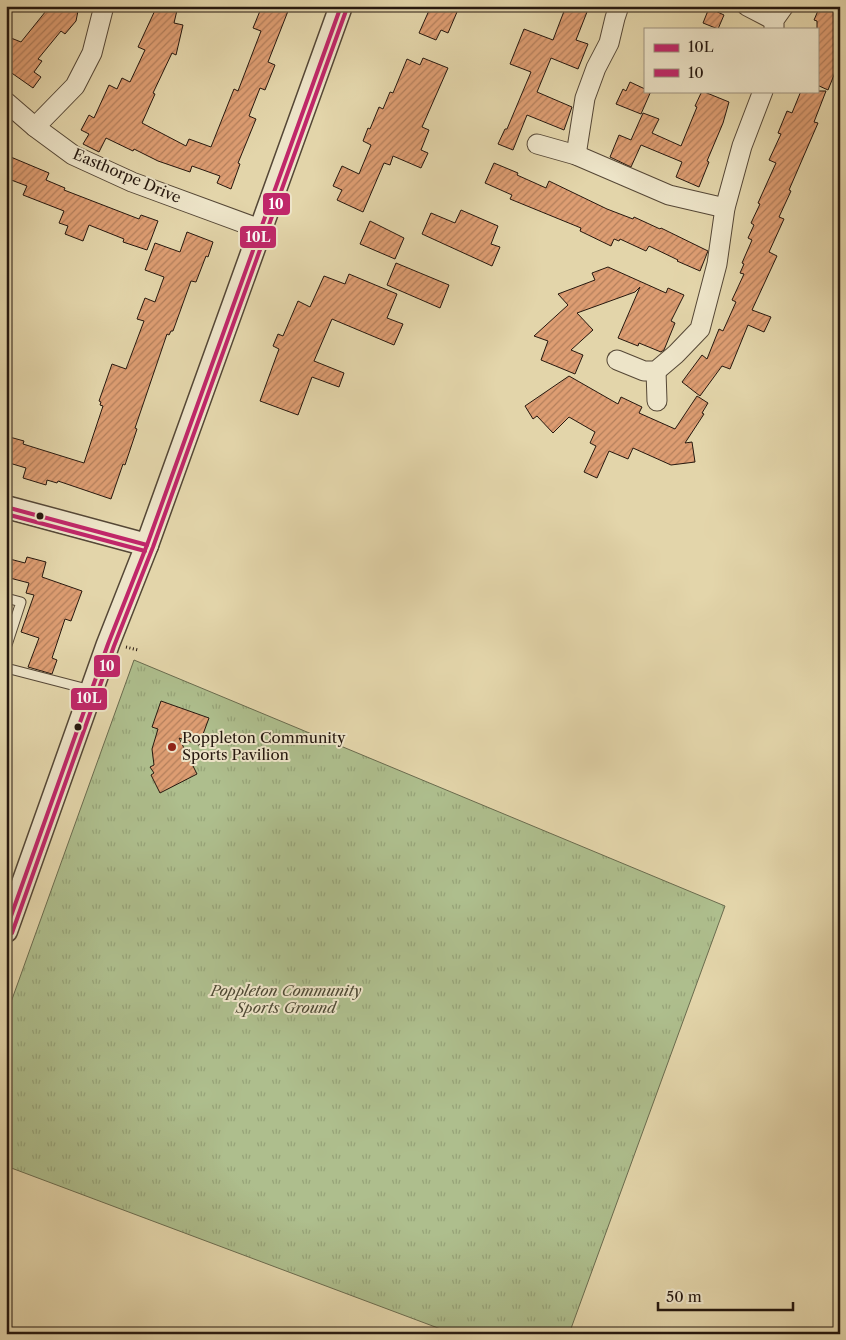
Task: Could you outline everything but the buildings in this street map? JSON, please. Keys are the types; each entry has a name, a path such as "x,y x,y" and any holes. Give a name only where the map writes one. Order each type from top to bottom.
{"street":[{"path":"35,127 75,86 92,53 104,6"},
{"path":"6,931 341,6"},
{"path":"576,155 585,98 596,68 609,43 619,6"},
{"path":"747,6 777,18"},
{"path":"617,360 644,371 656,371 676,354 700,329 717,264 726,208 742,146 763,92"},
{"name":"Easthorpe Drive","path":"6,102 73,156 132,182 260,229"},
{"path":"537,144 576,155 669,195 726,208"},
{"path":"656,371 657,401"},
{"path":"6,506 147,545"}],"lane":[{"path":"6,598 21,602 6,648"},
{"path":"6,668 92,690"}],"green space":[{"name":"Poppleton Community Sports Ground","path":"134,660 725,906 569,1334 454,1334 6,1166 6,1016"}],"transit line":[{"name":"10L","path":"6,930 108,644 147,545 341,6"},
{"name":"10","path":"12,933 114,646 153,547 347,8"},
{"name":"10L","path":"6,507 147,545"},
{"name":"10","path":"6,514 145,551"}],"place":[{"name":"Poppleton Community Sports Pavilion","path":"172,747"}]}
